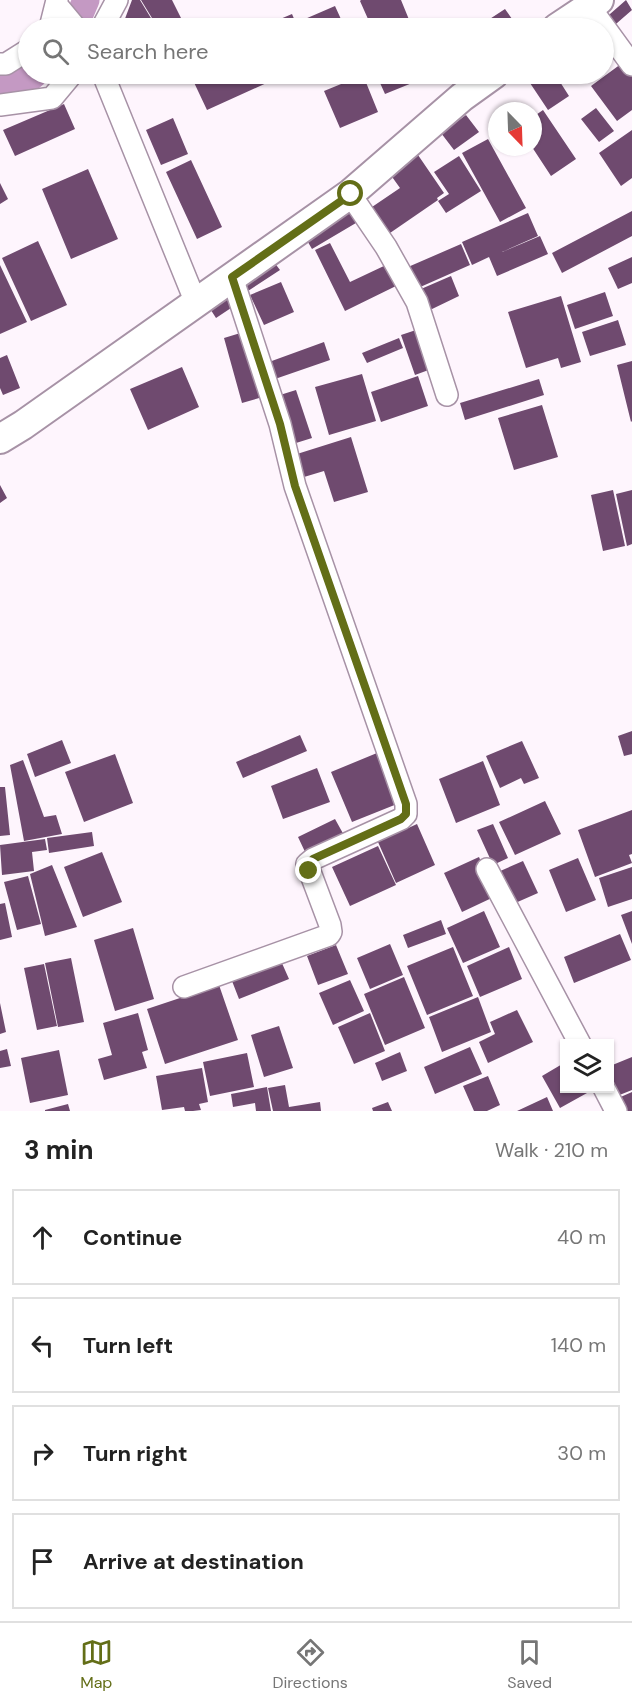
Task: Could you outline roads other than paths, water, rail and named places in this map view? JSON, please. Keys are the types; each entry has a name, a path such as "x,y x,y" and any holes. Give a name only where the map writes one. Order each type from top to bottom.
{"street":[{"path":"107,18 117,0"},
{"path":"52,18 56,2"},
{"path":"56,2 68,18"},
{"path":"572,18 594,3 603,18"},
{"path":"614,36 632,65"},
{"path":"0,64 6,64 18,56"},
{"path":"0,105 52,98 64,84"},
{"path":"107,84 196,303"},
{"path":"0,439 351,194 462,97 480,84"},
{"path":"351,194 386,247 417,302 447,395"},
{"path":"184,987 329,935 330,925 307,864 313,859 401,819 406,814 406,804 295,486 280,424 232,277"},
{"path":"487,869 577,1039"},
{"path":"606,1093 616,1111"}],"waterway":[{"path":"78,18 86,0"},
{"path":"0,83 18,81"}]}
